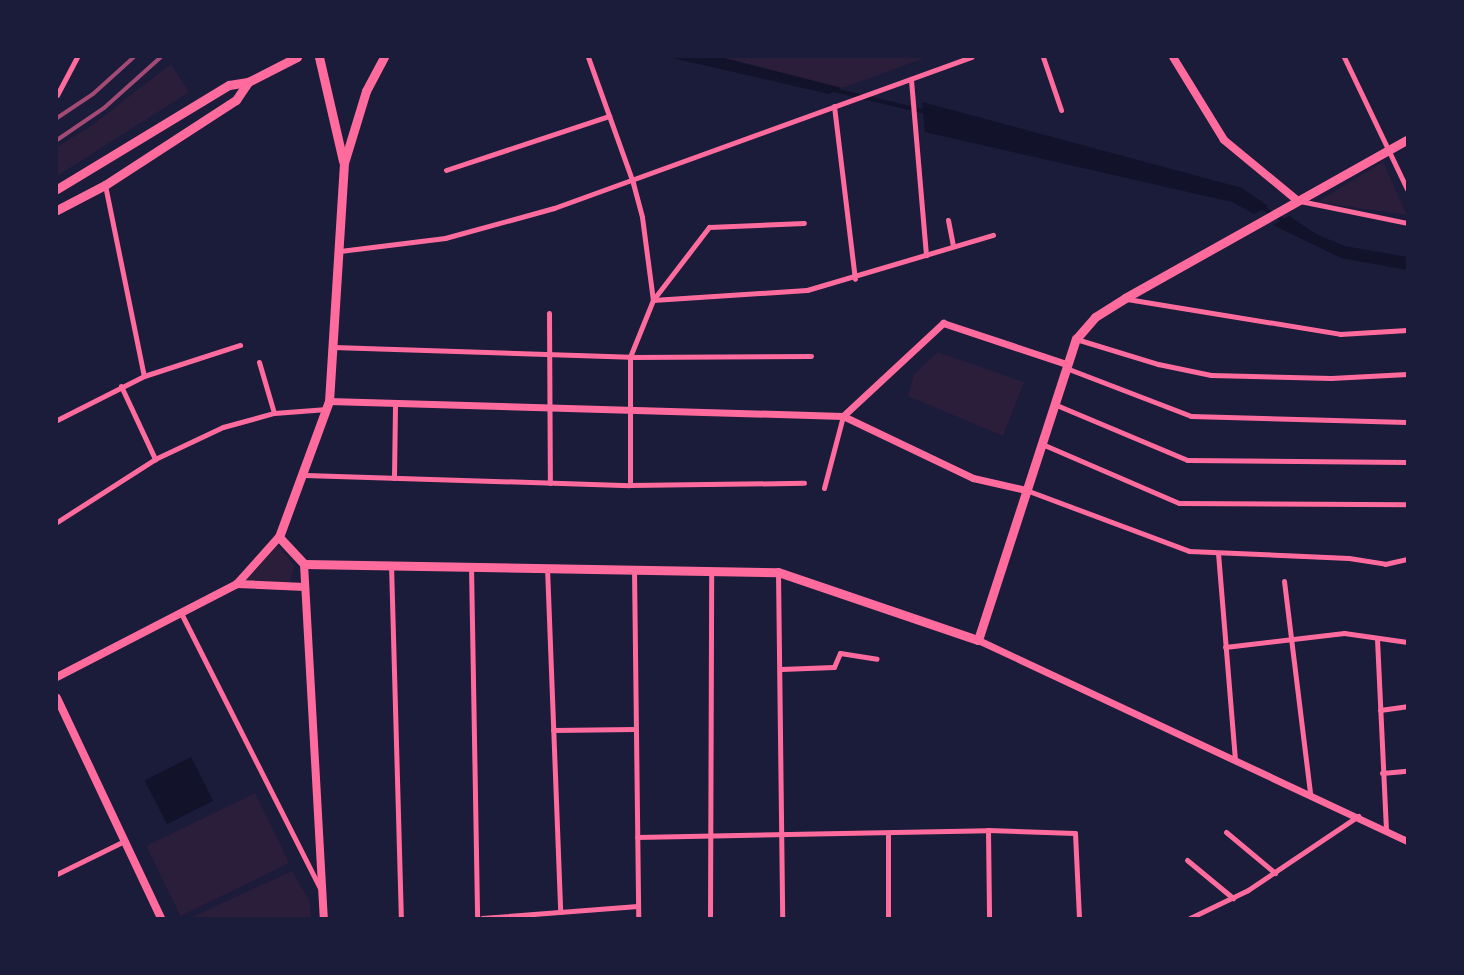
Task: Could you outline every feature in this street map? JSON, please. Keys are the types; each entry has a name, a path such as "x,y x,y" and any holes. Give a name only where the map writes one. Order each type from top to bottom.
{"main road":[{"path":"57,189 229,85 248,82 297,57"},
{"path":"319,57 344,163"},
{"path":"57,677 237,584 279,537 305,475 328,405 344,163 366,91 384,57"},
{"path":"1173,57 1224,140 1298,201"},
{"path":"57,210 105,185 236,100 248,82"},
{"path":"304,564 778,572 978,640 1052,403 1076,339 1095,317 1125,298 1407,141"},
{"path":"279,537 304,564 324,918"},
{"path":"237,584 305,587"},
{"path":"57,698 160,918"}],"street":[{"path":"57,95 77,57"},
{"path":"588,57 633,183 642,217 653,300"},
{"path":"340,250 445,238 633,183 834,106 972,57"},
{"path":"1043,57 1061,110"},
{"path":"1344,57 1407,189"},
{"path":"911,80 926,255"},
{"path":"834,106 855,279"},
{"path":"446,170 609,116"},
{"path":"105,185 144,376"},
{"path":"1298,201 1407,224"},
{"path":"948,220 953,245"},
{"path":"630,485 628,407 630,357 653,300 709,227 804,223"},
{"path":"653,300 807,291 855,279 953,245 993,235"},
{"path":"1125,298 1340,334 1407,330"},
{"path":"549,313 547,409 550,483"},
{"path":"824,488 843,416 943,323 1065,366 1191,416 1407,422"},
{"path":"1076,339 1158,364 1211,375 1331,378 1406,374 1407,382"},
{"path":"57,420 144,376 240,345"},
{"path":"333,348 549,356 811,356"},
{"path":"259,362 274,413"},
{"path":"121,386 155,459"},
{"path":"1052,403 1187,460 1407,462"},
{"path":"57,522 155,459 223,427 274,413 328,405 547,409 628,407 843,416 973,478 1026,490 1189,551 1348,558 1385,564 1407,559"},
{"path":"394,478 395,406"},
{"path":"1040,443 1179,503 1407,504"},
{"path":"305,475 630,485 804,483"},
{"path":"1218,553 1235,760"},
{"path":"391,564 401,918"},
{"path":"471,566 477,918"},
{"path":"548,567 560,912"},
{"path":"634,569 638,918"},
{"path":"710,918 711,570"},
{"path":"778,572 781,669 782,918"},
{"path":"1284,581 1293,636 1310,794"},
{"path":"181,613 324,895"},
{"path":"1225,647 1293,636 1344,633 1407,642"},
{"path":"1377,639 1386,829"},
{"path":"978,640 1386,829 1407,841"},
{"path":"781,669 834,668 840,653 877,659"},
{"path":"1380,710 1407,706"},
{"path":"553,730 636,729"},
{"path":"1382,773 1407,771"},
{"path":"1190,918 1233,898 1275,873 1358,816"},
{"path":"637,837 781,836 988,830 1076,833 1079,918"},
{"path":"988,830 989,918"},
{"path":"1226,831 1275,873"},
{"path":"888,832 888,918"},
{"path":"57,874 124,841"},
{"path":"1188,860 1233,898"},
{"path":"482,918 638,906"}],"shaded area":[{"path":"668,57 720,57 841,88 829,94"},
{"path":"721,57 927,57 843,88"},
{"path":"171,64 189,92 57,176 57,147 91,126"},
{"path":"922,102 1242,188 1268,206 1254,214 1232,202 925,132"},
{"path":"1383,162 1407,215 1317,202"},
{"path":"1289,216 1316,234 1344,246 1407,257 1407,270 1341,258 1273,225"},
{"path":"938,352 1024,382 1003,436 908,396 914,374"},
{"path":"278,545 294,565 290,584 245,581"},
{"path":"191,757 213,801 167,824 145,781"},
{"path":"255,793 289,863 180,916 146,846"},
{"path":"292,871 310,902 311,918 190,918"}],"waterway":[{"path":"834,90 926,112"},
{"path":"1261,207 1286,222"}],"railway":[{"path":"57,118 93,94 134,57"},
{"path":"57,140 104,108 161,57"}]}
